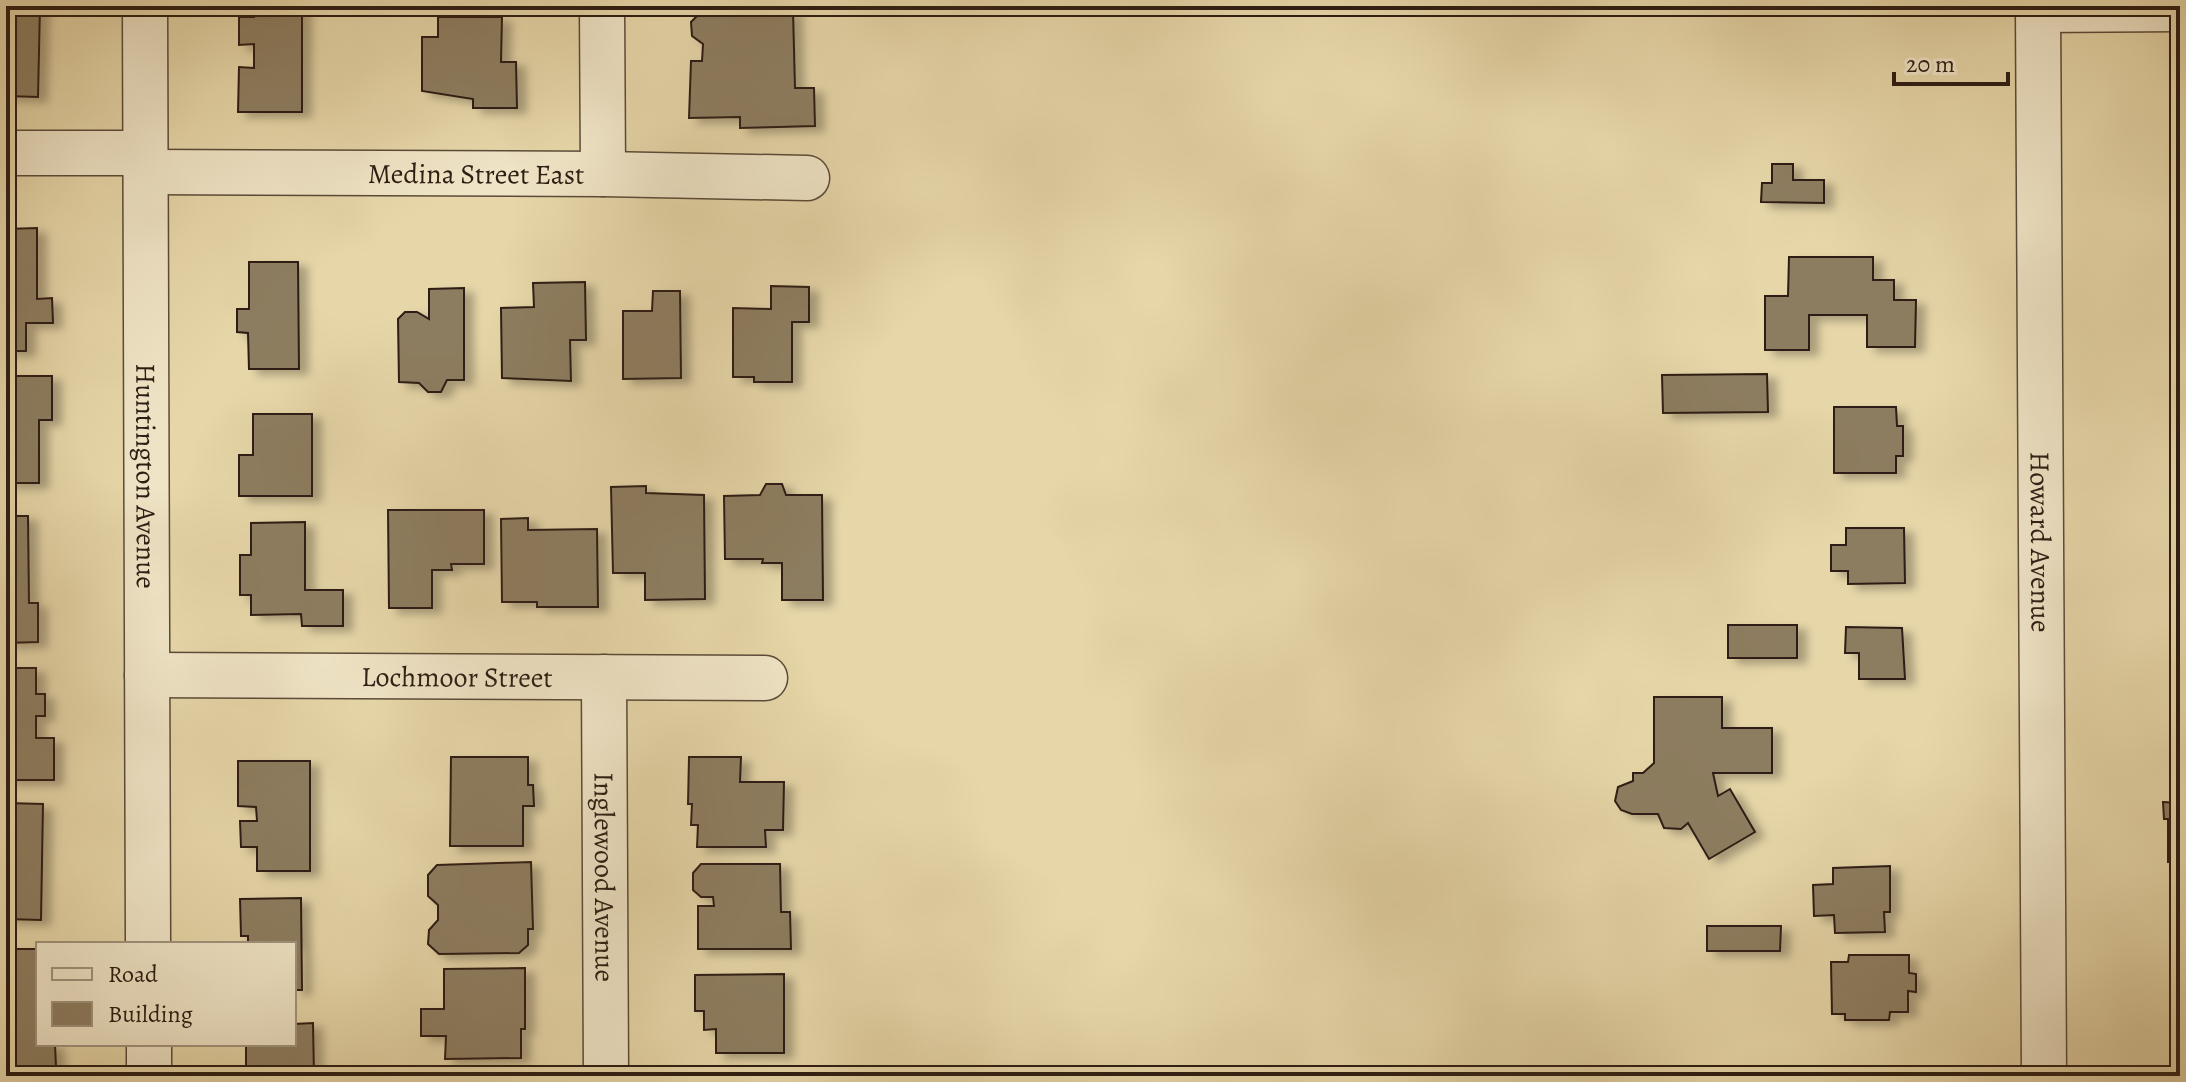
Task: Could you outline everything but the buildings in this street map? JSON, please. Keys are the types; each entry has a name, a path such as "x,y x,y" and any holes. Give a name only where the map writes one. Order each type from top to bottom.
{"street":[{"name":"Huntington Avenue","path":"145,6 148,942"},
{"path":"602,6 603,174"},
{"path":"2038,8 2180,9"},
{"name":"Howard Avenue","path":"2038,8 2044,1076"},
{"name":"Medina Street East","path":"6,153 146,163 807,178"},
{"name":"Lochmoor Street","path":"147,675 765,678"},
{"name":"Inglewood Avenue","path":"604,677 606,1076"},
{"path":"149,1046 149,1076"}]}
